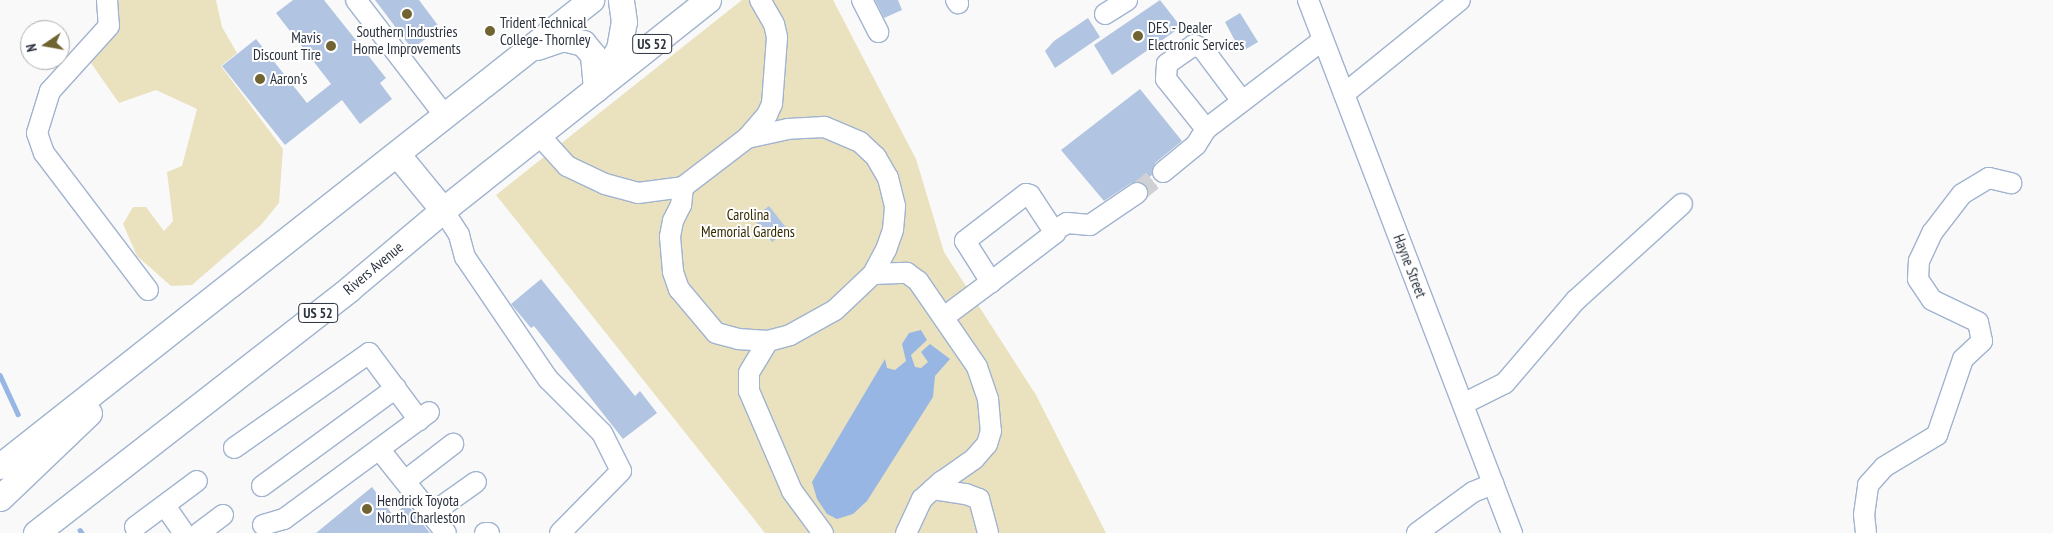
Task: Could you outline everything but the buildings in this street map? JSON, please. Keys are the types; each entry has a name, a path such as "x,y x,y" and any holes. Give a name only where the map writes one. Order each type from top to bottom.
{"main road":[{"path":"0,466 591,0"},
{"path":"596,89 619,49 624,22 621,0"},
{"name":"Rivers Avenue","path":"36,533 349,289 443,210 708,0"},
{"path":"528,50 563,38 583,43 593,55 596,89"},
{"path":"398,154 443,210"},
{"path":"0,498 87,416 117,374"}],"street":[{"path":"107,0 109,26 95,45 50,91 37,133 44,153 148,290"},
{"path":"356,0 445,116"},
{"path":"539,135 567,166 605,184 638,193 683,187 747,138 767,115 772,104 777,54 774,24 760,0"},
{"path":"862,0 878,32"},
{"path":"1105,14 1127,0"},
{"name":"Hayne Street","path":"1308,0 1512,533"},
{"path":"1344,94 1460,0"},
{"path":"1163,172 1196,145 1206,129 1323,40"},
{"path":"1206,129 1166,79 1167,64 1194,45 1203,49 1242,101"},
{"path":"683,187 681,205 673,221 670,238 678,289 716,333 738,339 768,341 797,332 835,310 873,274 891,237 894,206 888,178 876,157 860,142 824,127 788,129 747,138"},
{"path":"1866,533 1864,515 1868,485 1884,467 1937,435 1963,359 1982,341 1978,322 1932,300 1918,279 1919,261 1932,233 1962,194 1989,178 2011,183"},
{"path":"944,317 1055,230 1067,223 1090,225 1137,192"},
{"path":"991,282 965,240 1026,194 1055,230"},
{"path":"1463,404 1505,382 1576,300 1682,204"},
{"path":"443,210 459,235 465,257 537,363 548,379 602,433 621,471 560,533"},
{"path":"873,274 907,273 918,281 977,367 988,399 991,431 988,444 974,460 922,499 906,533"},
{"path":"768,341 749,374 749,391 792,491 823,533"},
{"path":"234,448 369,353 396,388 424,416 267,531"},
{"path":"262,486 396,388"},
{"path":"405,481 453,444"},
{"path":"379,449 446,533"},
{"path":"136,527 197,481"},
{"path":"431,514 476,482"},
{"path":"1417,533 1474,492 1493,484"},
{"path":"933,489 966,494 979,499 988,533"},
{"path":"165,506 184,533"},
{"path":"199,533 223,515"}],"green space":[{"path":"103,0 216,0 222,27 237,53 221,66 283,149 279,203 261,225 192,285 171,286 137,256 123,224 133,207 146,207 164,231 173,221 167,172 182,166 197,109 156,90 119,103 91,63 114,34"},
{"name":"Carolina Memorial Gardens","path":"742,0 833,0 916,159 944,252 1036,395 1106,533 765,533 496,195"}],"water":[{"path":"921,330 927,340 911,355 915,367 921,368 928,362 921,352 930,344 950,359 935,376 933,397 867,501 853,514 837,519 827,514 817,499 812,482 885,359 887,368 895,370 906,361 902,344 909,333"}],"waterway":[{"path":"0,375 18,414"}],"tunnel":[{"path":"1137,193 1163,172"}],"place":[{"name":"Southern Industries Home Improvements","path":"407,14"},
{"name":"Trident Technical College- Thornley","path":"490,31"},
{"name":"DES - Dealer Electronic Services","path":"1138,36"},
{"name":"Mavis Discount Tire","path":"331,46"},
{"name":"Aaron's","path":"260,79"},
{"name":"Hendrick Toyota North Charleston","path":"367,509"}]}
